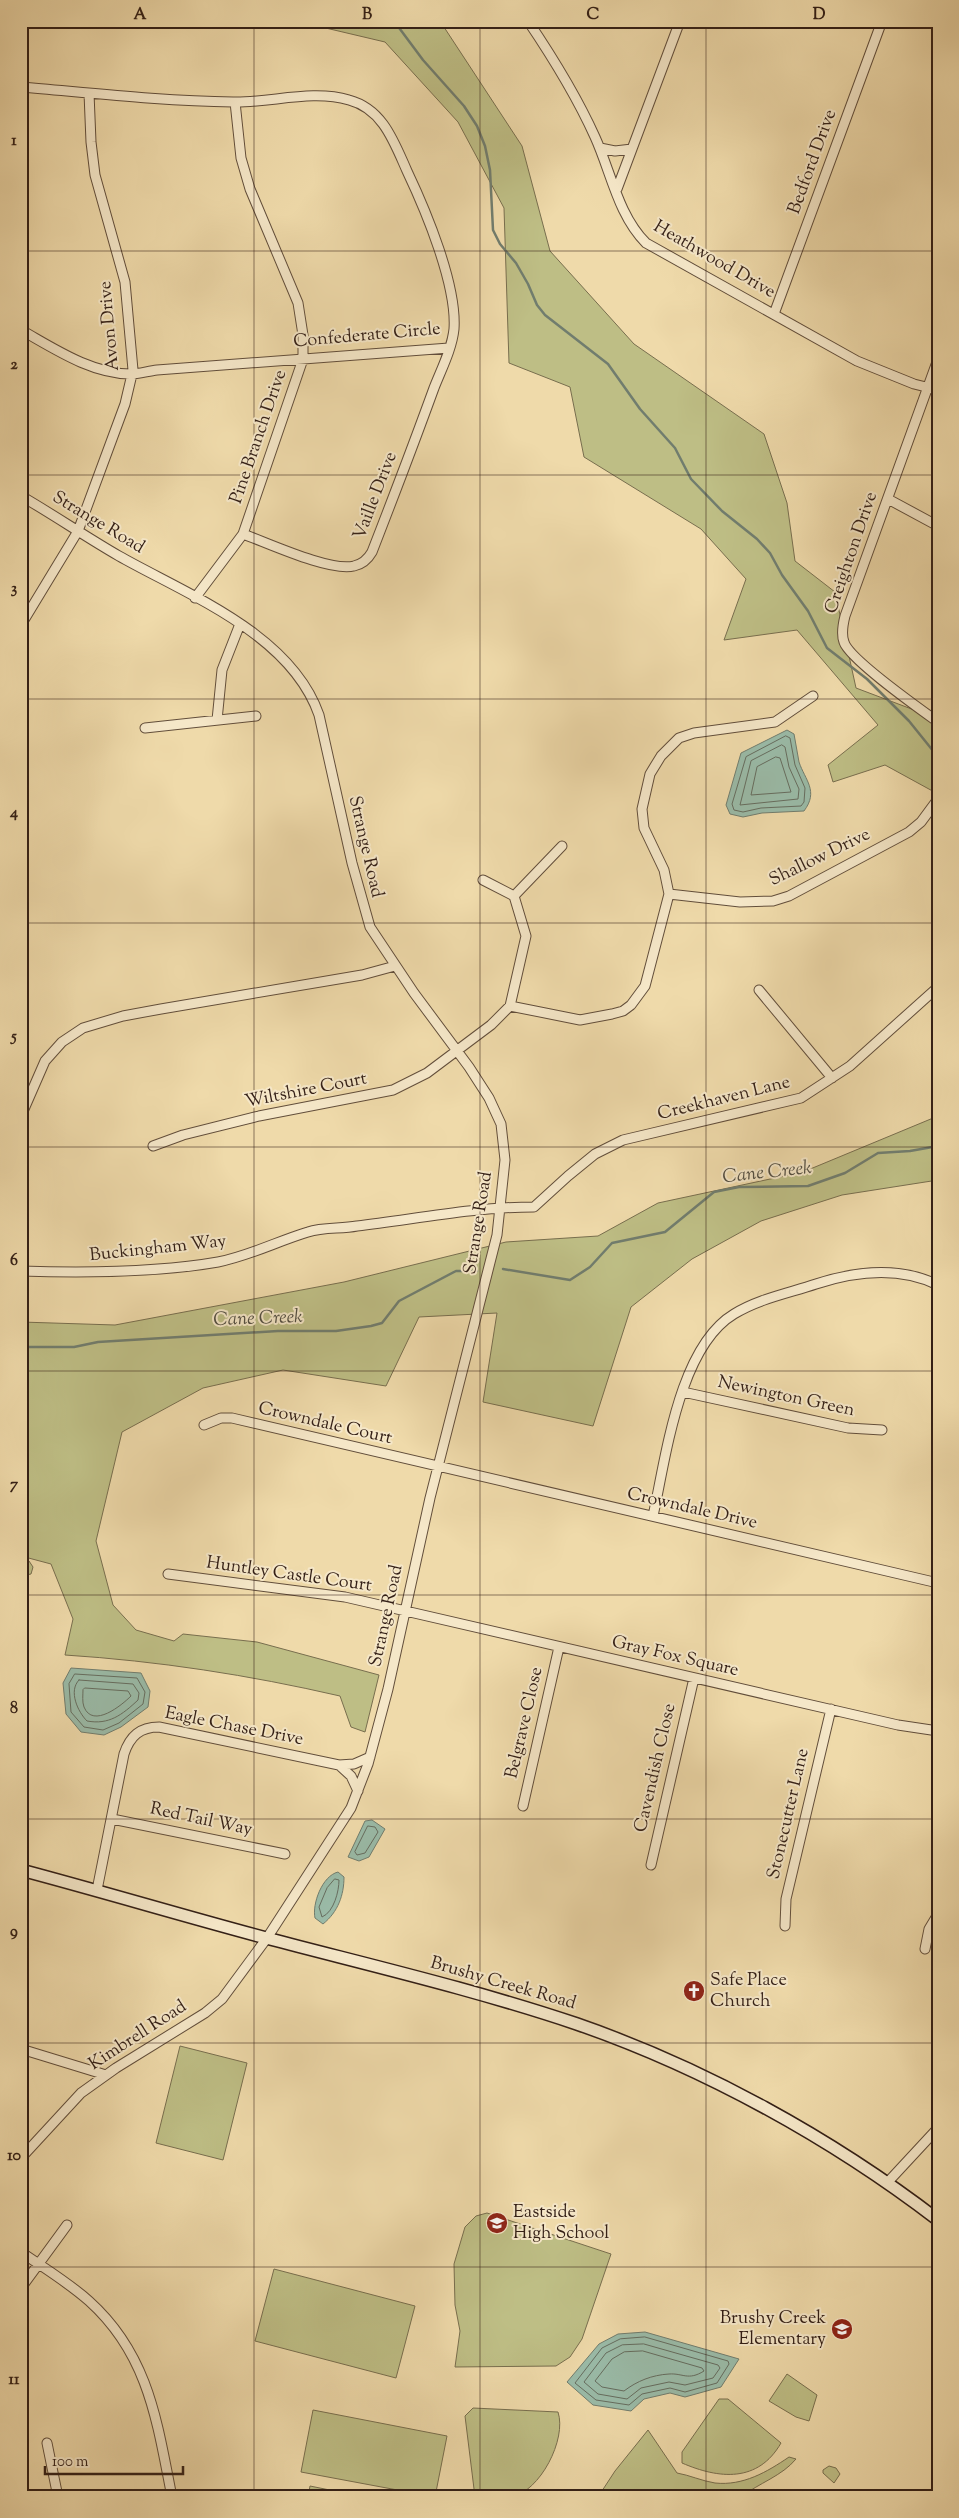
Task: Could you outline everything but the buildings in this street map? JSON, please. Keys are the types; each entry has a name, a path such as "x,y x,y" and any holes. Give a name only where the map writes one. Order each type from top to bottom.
{"street":[{"name":"Heathwood Drive","path":"528,21 576,98 600,148 629,222 646,242 857,361 914,384 938,390"},
{"path":"617,189 680,21"},
{"name":"Bedford Drive","path":"774,314 882,21"},
{"name":"Confederate Circle","path":"21,87 235,102 335,97 362,105 380,120 391,135 416,188 443,268 454,319 453,337 449,348 157,370 132,374 96,368 79,362 21,330"},
{"name":"Avon Drive","path":"21,625 78,531 125,404 134,366 125,282 95,175 91,142 89,93"},
{"name":"Pine Branch Drive","path":"195,598 242,534 304,359 303,335 298,303 250,189 241,158 235,102"},
{"path":"600,148 615,150 632,149"},
{"name":"Vaille Drive","path":"242,534 327,565 349,567 366,560 387,513 449,348"},
{"name":"Creighton Drive","path":"938,359 845,616 842,634 844,642 860,662 938,722"},
{"name":"Strange Road","path":"21,496 240,624 283,658 297,674 315,703 364,912 375,936 395,966 489,1098 500,1124 505,1160 502,1207 492,1261 438,1468 406,1611 370,1757 358,1791 340,1826 267,1938"},
{"path":"888,499 938,526"},
{"path":"217,720 222,670 240,624"},
{"path":"482,880 514,896 526,936 510,1006 580,1020 623,1011 637,998 645,986 669,894 664,870 644,828 642,809 650,774 660,756 679,738 694,733 775,722 813,696"},
{"path":"145,728 256,716"},
{"name":"Shallow Drive","path":"669,894 757,903 789,896 909,832 921,822 938,799"},
{"path":"514,896 562,846"},
{"path":"21,1116 45,1061 62,1042 88,1026 133,1014 362,975 395,966"},
{"name":"Creekhaven Lane","path":"502,1207 534,1208 595,1154 623,1140 800,1098 850,1066 938,987"},
{"path":"760,990 832,1078"},
{"name":"Wiltshire Court","path":"153,1146 183,1135 259,1116 393,1090 420,1078 491,1025 510,1006"},
{"name":"Buckingham Way","path":"21,1272 98,1272 205,1264 236,1257 310,1231 502,1207"},
{"path":"653,1516 677,1410 683,1392 703,1344 724,1321 746,1308 833,1279 869,1272 912,1276 938,1285"},
{"name":"Newington Green","path":"683,1392 848,1428 882,1430"},
{"name":"Crowndale Court","path":"204,1425 221,1418 232,1418 438,1468"},
{"name":"Crowndale Drive","path":"438,1468 938,1583"},
{"name":"Huntley Castle Court","path":"168,1574 345,1597 406,1611"},
{"name":"Gray Fox Square","path":"406,1611 898,1725 938,1731"},
{"name":"Belgrave Close","path":"523,1806 559,1647"},
{"name":"Cavendish Close","path":"651,1865 694,1678"},
{"name":"Stonecutter Lane","path":"785,1926 786,1899 830,1709"},
{"name":"Eagle Chase Drive","path":"97,1890 128,1743 139,1732 150,1727 168,1729 339,1765 354,1764 370,1757"},
{"path":"339,1765 350,1776 358,1791"},
{"name":"Red Tail Way","path":"112,1819 284,1854"},
{"name":"Brushy Creek Road","path":"21,1870 465,1991 569,2022 639,2047 729,2089 813,2136 887,2183 938,2220"},
{"path":"925,1949 928,1929 938,1914"},
{"name":"Kimbrell Road","path":"21,2158 73,2100 106,2075 206,2013 222,2000 267,1938"},
{"path":"21,2048 106,2075"},
{"path":"887,2183 938,2128"},
{"path":"21,2288 67,2225"},
{"path":"21,2252 78,2292 100,2311 116,2329 136,2360 151,2398 172,2497"},
{"path":"47,2443 58,2497"}],"green space":[{"path":"296,21 440,21 522,146 550,251 634,344 764,434 787,503 795,561 835,592 856,688 938,719 938,794 885,765 833,782 828,765 878,725 797,630 724,640 746,579 701,529 584,457 570,387 509,363 504,208 458,122 385,42"},
{"path":"938,1116 938,1180 842,1195 761,1221 692,1259 631,1307 593,1426 483,1402 497,1313 419,1317 386,1386 283,1370 203,1388 122,1432 96,1541 113,1605 136,1630 174,1641 183,1634 257,1642 379,1675 365,1732 351,1727 340,1696 203,1670 65,1655 73,1619 51,1564 21,1556 21,1322 115,1325 344,1282 506,1242 598,1236 658,1203 803,1172"},
{"path":"21,1560 29,1561 33,1567 31,1574 21,1576"},
{"path":"180,2046 247,2063 223,2160 156,2143"},
{"path":"487,2213 611,2254 582,2339 570,2357 556,2366 455,2367 460,2331 455,2305 454,2264 465,2227 476,2216"},
{"path":"274,2269 415,2306 396,2378 255,2341"},
{"path":"787,2374 817,2395 809,2421 796,2417 769,2401"},
{"path":"719,2399 728,2399 781,2443 772,2456 761,2465 737,2474 724,2474 710,2472 682,2463 682,2452"},
{"path":"473,2408 558,2412 560,2423 559,2436 549,2463 532,2485 522,2493 507,2498 475,2497 465,2416"},
{"path":"313,2410 447,2436 435,2497 301,2472"},
{"path":"648,2430 677,2473 715,2483 745,2480 763,2473 789,2457 796,2459 777,2475 741,2497 598,2497 615,2471"},
{"path":"829,2466 836,2468 840,2474 834,2483 823,2473 823,2470"},
{"path":"310,2486 364,2497 308,2497"}],"water":[{"path":"787,730 794,734 799,762 811,791 804,811 762,813 743,817 730,814 726,805 741,753"},
{"path":"71,1668 141,1673 150,1691 148,1707 121,1727 104,1735 81,1732 66,1714 63,1683"},
{"path":"372,1820 385,1829 369,1857 359,1861 348,1857 365,1821"},
{"path":"338,1872 344,1877 341,1897 333,1914 323,1924 315,1918 314,1912 319,1891 327,1879"},
{"path":"645,2332 739,2359 721,2387 685,2397 670,2393 644,2399 631,2411 593,2405 567,2382 599,2344 618,2334"}],"waterway":[{"path":"394,21 423,60 464,106 477,126 485,146 490,170 493,230 500,244 516,263 537,305 545,315 608,364 640,409 675,448 691,479 722,511 757,539 770,553 782,575 808,611 827,648 867,679 909,721 938,757"},
{"name":"Cane Creek","path":"503,1269 570,1280 590,1267 612,1243 665,1232 714,1192 739,1187 808,1186 845,1173 878,1153 910,1151 938,1146"},
{"name":"Cane Creek","path":"21,1347 74,1347 98,1342 278,1331 336,1331 371,1326 382,1323 399,1301 456,1271 477,1271"}],"place":[{"name":"Safe Place Church","path":"694,1991"},
{"name":"Eastside High School","path":"497,2223"},
{"name":"Brushy Creek Elementary","path":"842,2329"}]}
